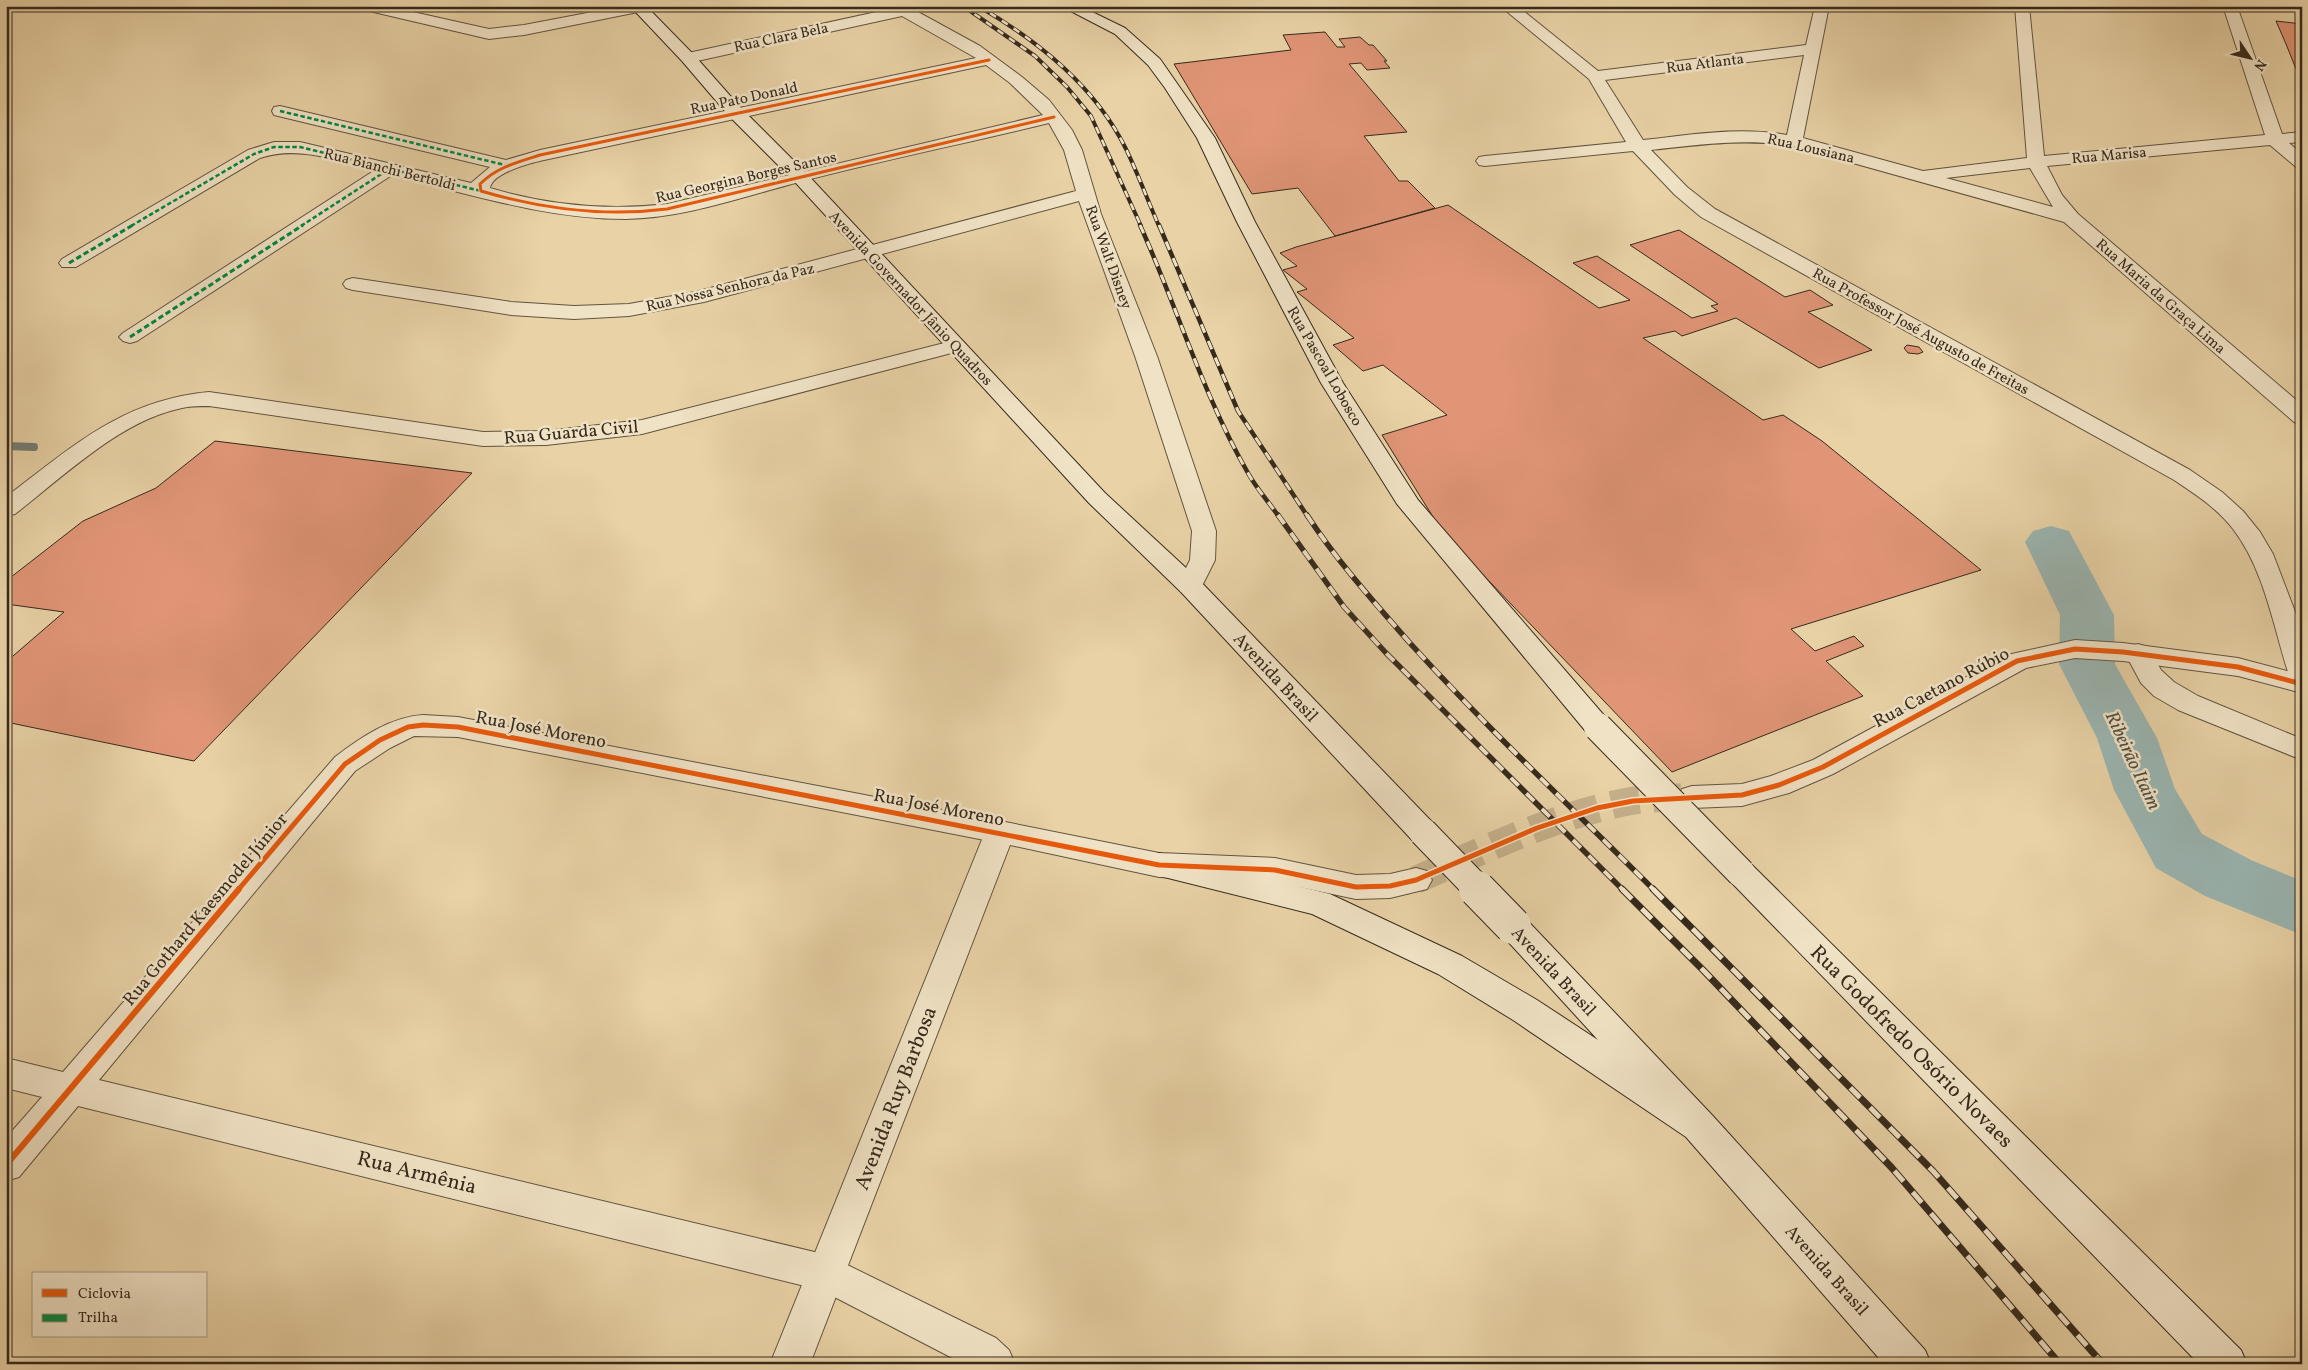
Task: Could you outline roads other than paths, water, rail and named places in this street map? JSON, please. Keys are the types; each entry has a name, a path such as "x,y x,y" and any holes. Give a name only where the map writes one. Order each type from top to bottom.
{"street":[{"path":"365,6 476,32 503,34 641,7"},
{"path":"441,6 453,27"},
{"name":"Rua Pascoal Lobosco","path":"1068,6 1120,31 1154,62 1172,86 1206,138 1246,222 1332,383 1409,504 1598,727"},
{"name":"Rua Professor José Augusto de Freitas","path":"1507,6 1595,76 1637,145 1681,191 1708,213 2182,475 2217,499 2242,523 2262,557 2302,672"},
{"path":"1794,141 1822,6"},
{"path":"2022,6 2036,162"},
{"path":"2230,6 2276,141 2302,163"},
{"name":"Avenida Governador Jânio Quadros","path":"641,7 735,112 800,177 868,253 1097,498 1190,586"},
{"name":"Rua Clara Bela","path":"688,58 900,9"},
{"name":"Rua Walt Disney","path":"900,9 974,49 1016,80 1043,104 1069,140 1086,194 1146,356 1204,531 1205,548 1202,564 1190,586"},
{"name":"Rua Atlanta","path":"1595,76 1814,49"},
{"name":"Rua Pato Donald","path":"505,165 540,155 735,112 989,60"},
{"path":"280,111 505,165"},
{"name":"Rua Georgina Borges Santos","path":"481,191 504,198 620,214 670,209 1054,117"},
{"name":"Rua Lousiana","path":"1484,161 1735,136 1765,136 1794,141 2071,218"},
{"name":"Rua Marisa","path":"1916,176 2036,162 2276,141 2302,137"},
{"name":"Rua Bianchi Bertoldi","path":"69,263 254,154 274,147 300,147 481,191"},
{"name":"Rua Maria da Graça Lima","path":"2036,162 2054,196 2071,218 2302,417"},
{"path":"481,191 480,184 488,175 505,165"},
{"path":"130,336 389,169"},
{"name":"Rua Nossa Senhora da Paz","path":"353,284 501,309 607,312 642,309 697,298 1086,194"},
{"name":"Rua Guarda Civil","path":"6,509 110,431 148,412 178,402 209,399 483,439 546,438 642,427 956,346"},
{"name":"Avenida Brasil","path":"1190,586 1513,926 1699,1126 1911,1364"},
{"name":"Rua Caetano Rúbio","path":"1692,797 1742,795 1779,785 1823,767 2017,661 2049,653 2075,649 2131,652 2238,667 2302,684"},
{"path":"2131,652 2164,689 2188,703 2302,750"},
{"name":"Rua Gothard Kaesmodel Júnior","path":"6,1166 345,764 368,746 395,733 418,725 458,727"},
{"name":"Rua José Moreno","path":"458,727 1000,832 1159,865 1275,870 1356,886 1390,886 1416,880"},
{"name":"Rua Godofredo Osório Novaes","path":"1598,727 1741,874 2227,1364"},
{"name":"Avenida Ruy Barbosa","path":"790,1364 1000,832"},
{"path":"1159,865 1319,903 1366,924 1450,965 1525,1010 1699,1126"},
{"name":"Rua Armênia","path":"6,1073 827,1273 982,1352 996,1364"}],"waterway":[{"path":"6,446 34,447"},
{"name":"Ribeirão Itaim","path":"2051,542 2087,615 2087,664 2127,738 2145,790 2179,851 2228,878 2302,909"}],"tunnel":[{"path":"1416,880 1521,834 1575,815 1631,801 1688,797"}],"railway":[{"path":"963,6 1035,56 1067,87 1091,116 1141,226"},
{"path":"978,6 1043,50 1063,67 1098,105 1126,149 1159,226"},
{"path":"1140,225 1217,413 1251,479 1279,517"},
{"path":"1159,225 1238,411 1308,517"},
{"path":"1278,515 1344,607 1386,653 1704,971 1892,1168 2060,1364"},
{"path":"1307,515 1356,580 1409,642 1499,737 1654,890"},
{"path":"1654,890 1933,1171 2103,1364"}]}
